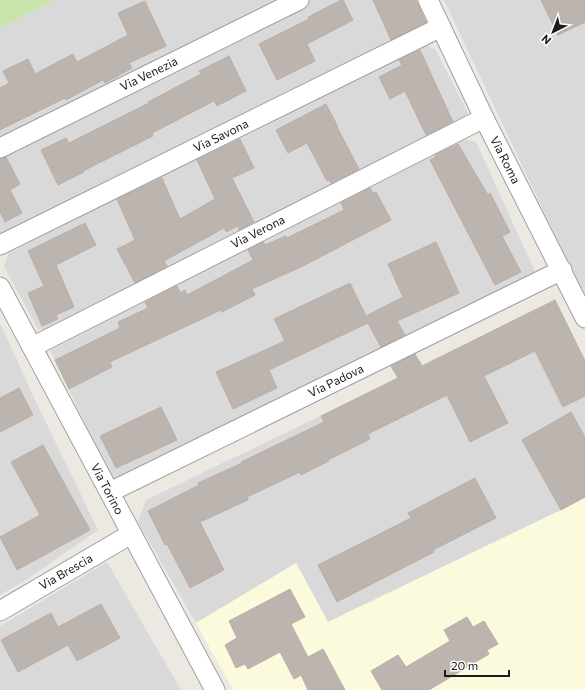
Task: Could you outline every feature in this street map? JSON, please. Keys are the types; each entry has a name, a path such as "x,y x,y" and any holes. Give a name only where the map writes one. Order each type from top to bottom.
{"street":[{"name":"Via Venezia","path":"0,148 299,0"},
{"name":"Via Roma","path":"428,0 484,118 585,318"},
{"name":"Via Savona","path":"0,245 441,27"},
{"name":"Via Verona","path":"32,347 484,118"},
{"name":"Via Padova","path":"110,492 562,270"},
{"name":"Via Torino","path":"0,287 215,690"},
{"name":"Via Brescia","path":"0,611 131,534"}],"shaded area":[{"path":"55,0 416,0 427,24 391,40 0,235 0,28"},
{"path":"444,0 585,0 585,295 561,248"},
{"path":"426,45 435,49 468,113 463,121 52,330 38,329 4,267 8,254 116,198 240,139"},
{"path":"459,138 476,142 537,276 112,480 50,350"},
{"path":"555,300 585,361 585,497 328,622 296,563 196,623 138,522 146,500 370,392"},
{"path":"0,323 35,400 98,530 26,580 0,595"},
{"path":"585,497 585,690 233,690 196,623 296,563 328,622"},
{"path":"107,562 181,690 0,690 0,626"}],"green space":[{"path":"0,0 55,0 0,28"}],"building":[{"path":"343,0 353,20 307,44 315,61 277,80 259,44 309,19 308,17"},
{"path":"373,0 416,0 426,22 391,40"},
{"path":"541,0 585,0 585,22 558,35"},
{"path":"145,1 166,46 129,63 132,68 105,83 103,80 66,100 65,98 0,130 0,88 9,83 3,71 28,59 35,74 73,54 77,62 128,35 118,13"},
{"path":"420,50 453,122 426,135 405,91 390,99 379,77 402,65 399,60"},
{"path":"229,56 246,91 217,106 214,101 152,133 153,136 58,185 41,150 66,138 69,143 149,103 148,102 201,74 199,71"},
{"path":"326,104 359,169 331,183 329,180 327,181 307,143 288,153 276,130"},
{"path":"240,139 254,168 232,178 254,222 239,230 238,226 226,232 224,228 164,261 167,266 135,283 117,249 135,240 117,199 162,178 180,219 215,199 197,160"},
{"path":"458,144 488,195 490,193 510,232 502,236 521,272 495,285 430,160 436,157 435,155"},
{"path":"6,157 20,184 10,190 22,213 5,222 0,212 0,159"},
{"path":"370,188 373,193 376,192 391,220 303,266 252,289 255,295 222,312 221,310 110,362 112,367 69,389 55,360 120,328 118,322 148,308 145,302 177,286 180,293 185,290 187,295 253,260 248,250 263,242 265,245 286,236 287,238 344,210 341,203"},
{"path":"85,223 96,245 56,265 74,307 56,315 58,319 42,326 28,293 44,286 28,251"},
{"path":"436,242 459,293 397,321 405,335 381,347 368,323 269,370 277,388 233,409 216,372 285,341 274,319 350,283 366,316 403,297 388,264"},
{"path":"555,300 585,361 585,396 563,407 535,351 484,376 508,423 470,442 447,395 368,434 370,439 328,460 329,461 301,475 300,472 247,497 248,500 200,522 224,570 190,588 167,544 165,545 148,511 199,485 198,483 324,422 321,416 398,378 391,366 415,354 422,366"},
{"path":"19,388 33,415 0,432 0,398"},
{"path":"161,407 177,440 116,468 100,436"},
{"path":"571,412 585,437 585,497 561,510 522,440"},
{"path":"43,445 90,530 17,570 0,537 40,515 11,462"},
{"path":"475,478 496,518 337,602 318,565 411,518 408,513"},
{"path":"290,589 305,617 291,624 308,657 323,649 345,690 308,690 301,675 294,679 280,652 248,669 245,664 236,668 225,645 237,638 229,621"},
{"path":"101,604 120,638 77,661 68,645 18,672 1,640 51,613 58,627"},
{"path":"467,617 473,627 484,621 498,644 487,650 489,654 429,690 382,690 371,671 398,655 406,667 450,641 444,630"}]}
